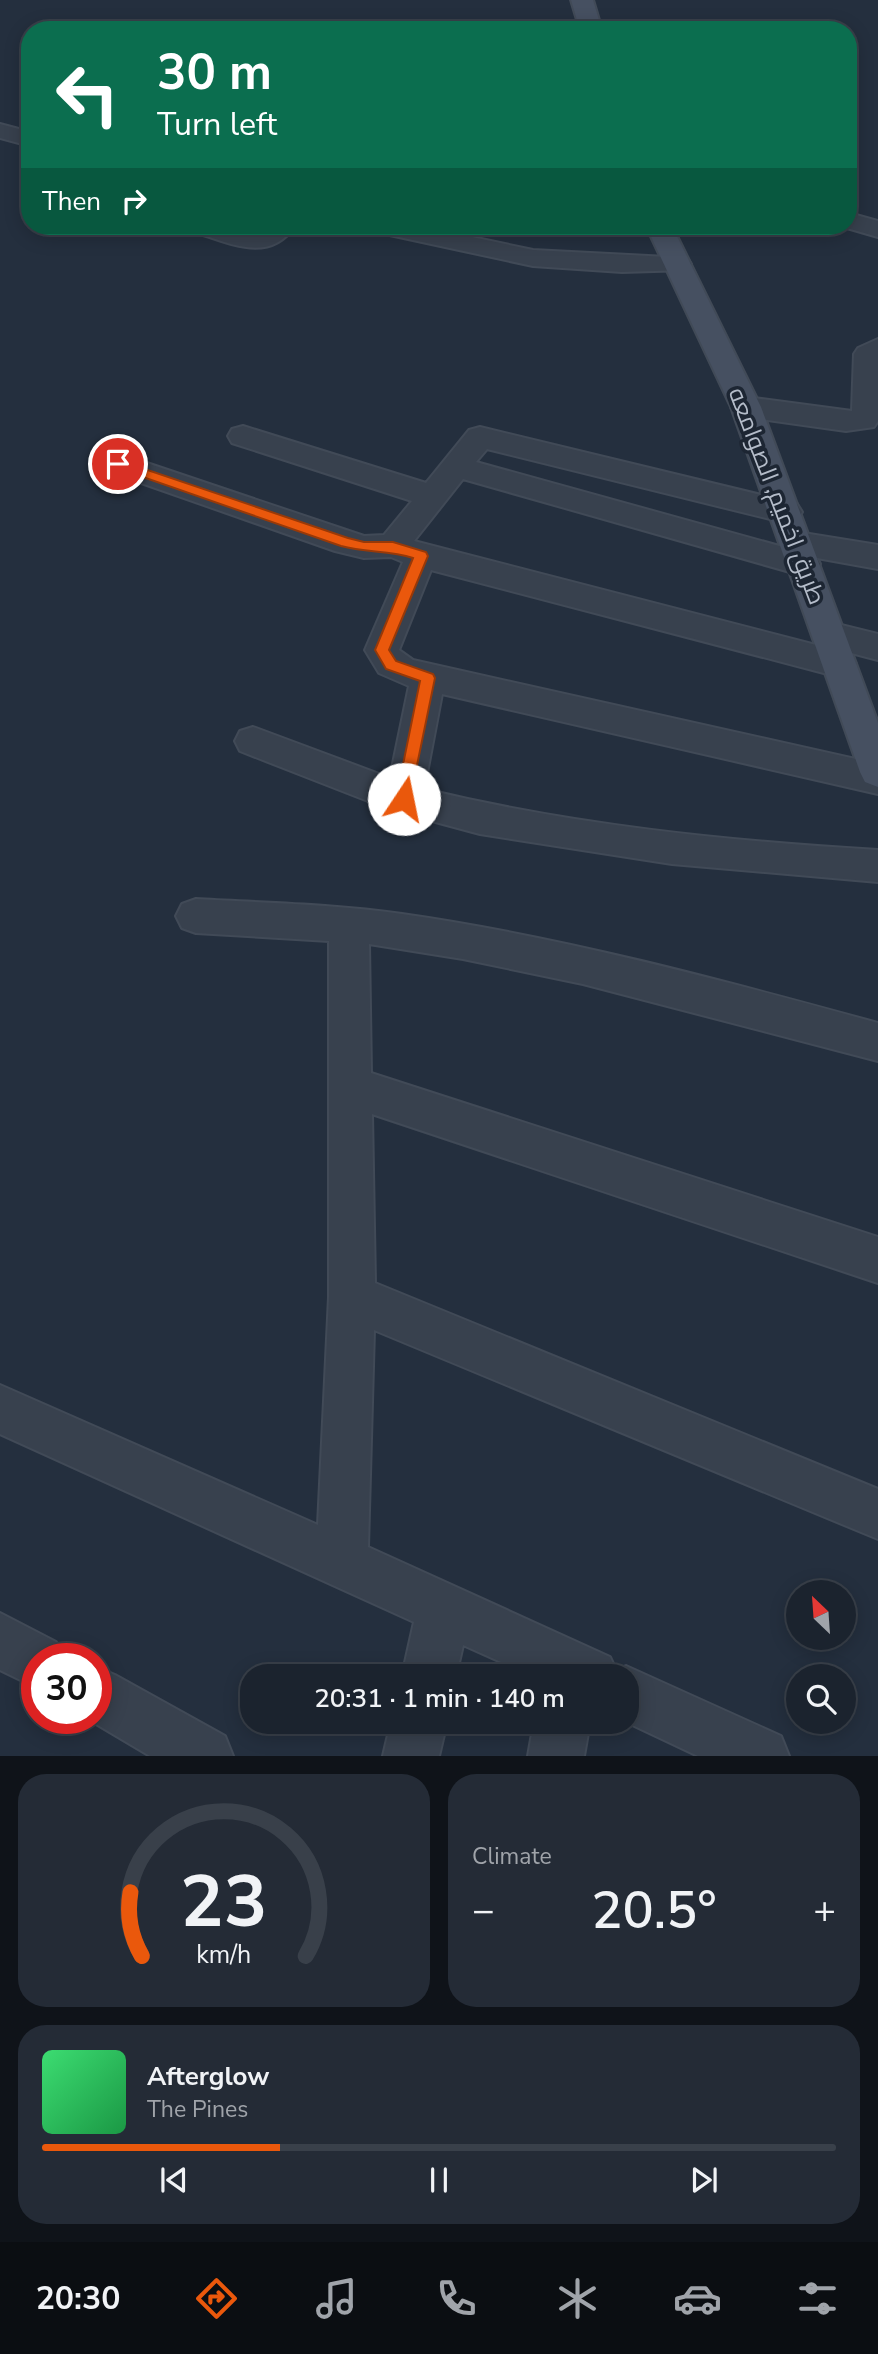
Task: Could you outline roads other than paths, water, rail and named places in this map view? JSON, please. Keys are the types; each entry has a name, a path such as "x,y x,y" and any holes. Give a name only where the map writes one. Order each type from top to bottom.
{"main road":[{"path":"582,0 588,21"},
{"name":"طريق اخميم, الصوامعه","path":"664,235 746,407 877,768"}],"street":[{"path":"0,131 21,137"},
{"path":"857,223 878,229"},
{"path":"233,235 258,242 271,235"},
{"path":"427,235 533,258 613,264 678,264"},
{"path":"746,407 860,422 867,415 869,354 878,348"},
{"path":"243,436 431,496"},
{"path":"786,512 486,436 480,437 431,496 407,551 382,650 391,665 428,678 877,768"},
{"path":"118,464 346,543 407,551 834,649 878,647"},
{"path":"457,467 801,554 878,557"},
{"path":"404,799 428,678"},
{"path":"253,741 404,799 480,818 672,848 878,866"},
{"path":"196,916 400,931 618,971 878,1042"},
{"path":"342,1562 352,1297 349,927"},
{"path":"350,1086 878,1260"},
{"path":"352,1297 878,1514"},
{"path":"0,1409 342,1562 557,1664"},
{"path":"432,1664 444,1609"},
{"path":"0,1640 21,1652"},
{"path":"639,1699 761,1755"},
{"path":"112,1703 205,1755"},
{"path":"411,1755 415,1734"},
{"path":"556,1755 560,1734"}]}
